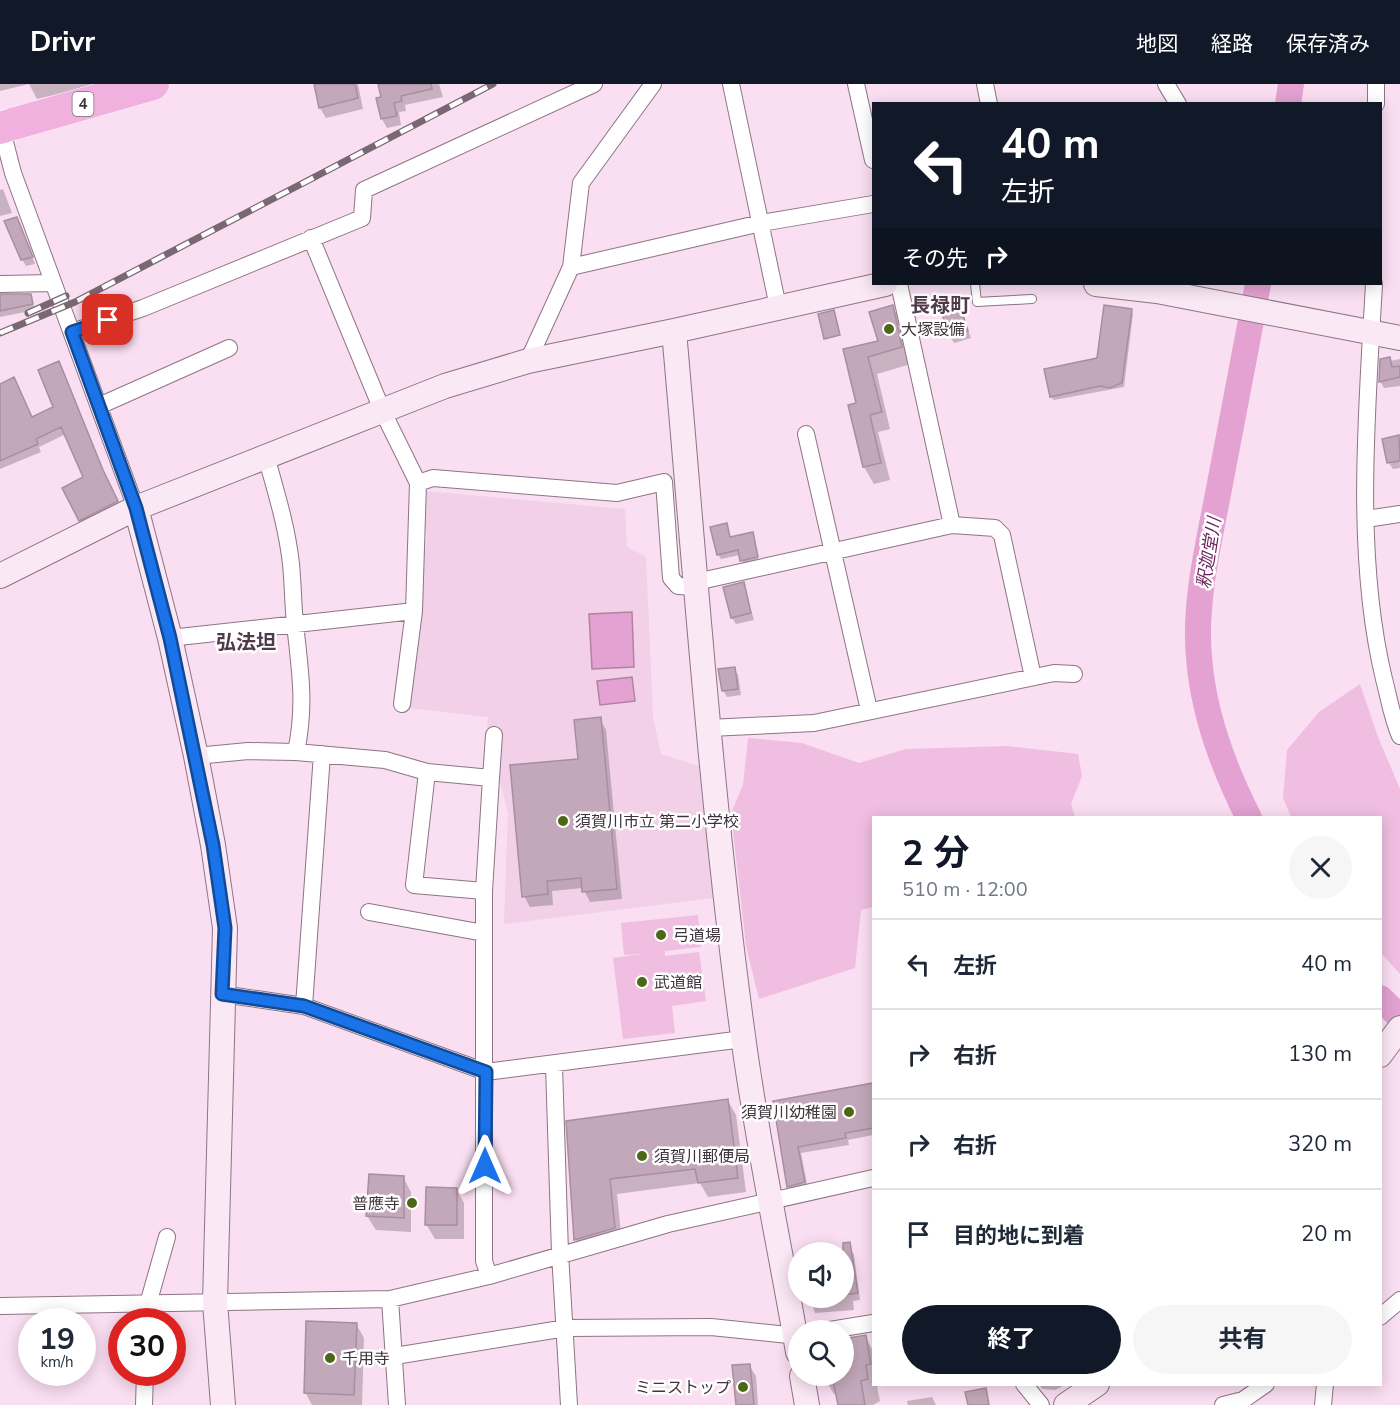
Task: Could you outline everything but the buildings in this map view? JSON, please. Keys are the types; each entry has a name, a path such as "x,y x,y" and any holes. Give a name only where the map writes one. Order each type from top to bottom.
{"highway":[{"name":"4","path":"4,117 77,84"},
{"name":"4","path":"4,117 153,84"}],"street":[{"path":"72,332 143,308 362,218 364,190 594,84"},
{"path":"528,361 571,267 581,183 653,84"},
{"path":"731,84 778,307"},
{"path":"856,84 872,156"},
{"path":"985,84 989,102"},
{"path":"1164,102 1165,84"},
{"path":"1165,84 1177,102"},
{"path":"1376,84 1376,102"},
{"path":"4,117 13,173 136,508 170,638 213,845 225,928 215,1302 223,1405"},
{"path":"571,267 761,223 872,204"},
{"path":"311,238 382,410 417,483 414,611 402,704"},
{"path":"0,284 53,283"},
{"path":"0,576 136,508 445,386 528,361 674,332 880,285"},
{"path":"899,285 952,525"},
{"path":"1105,285 1157,291 1400,338"},
{"path":"1374,285 1365,519 1374,639 1398,728"},
{"path":"674,332 709,729 743,1039 793,1320"},
{"path":"99,406 229,348"},
{"path":"806,434 869,710"},
{"path":"266,456 285,528 302,676 303,720 296,752"},
{"path":"417,483 433,478 616,493 664,482 671,578 678,586 696,584 952,525 995,528 1002,535 1034,677"},
{"path":"1365,519 1400,514"},
{"path":"170,638 414,611"},
{"path":"709,729 814,723 1054,673 1074,674"},
{"path":"489,1276 484,1261 486,1072 484,891 494,735"},
{"path":"196,756 248,751 296,752 385,760 427,772 491,778"},
{"path":"304,1006 322,754"},
{"path":"427,772 414,885 484,891"},
{"path":"369,912 484,933"},
{"path":"222,994 304,1006 486,1072 554,1066 743,1039"},
{"path":"1382,1052 1400,1028"},
{"path":"554,1066 560,1253 569,1405"},
{"path":"0,1306 390,1299 489,1276 560,1253 770,1199 872,1178"},
{"path":"148,1308 167,1237"},
{"path":"390,1299 397,1405"},
{"path":"1382,1315 1400,1300"},
{"path":"854,1326 872,1323"},
{"path":"395,1356 566,1328 711,1327 788,1340"},
{"path":"144,1405 145,1386"},
{"path":"804,1386 807,1405"},
{"path":"1026,1386 1041,1405"},
{"path":"1066,1405 1094,1386"},
{"path":"1223,1405 1244,1400 1263,1386"},
{"path":"1323,1405 1325,1386"}],"lane":[{"path":"975,285 977,302 1032,299"}],"shaded area":[{"path":"414,490 625,509 627,547 646,557 653,717 661,754 699,766 713,898 504,924 508,813 487,731 488,717 409,708 427,535"},
{"path":"632,612 634,667 592,669 589,614"},
{"path":"632,677 635,701 600,705 597,681"},
{"path":"1360,684 1378,737 1400,789 1400,974 1382,954 1382,816 1291,816 1283,798 1287,750 1319,712"},
{"path":"748,738 802,743 859,763 906,749 1007,746 1078,754 1082,776 1071,804 1075,816 872,816 872,907 861,910 855,968 759,999 746,946 731,813 743,785"},
{"path":"698,915 701,947 665,951 665,956 699,952 706,1001 672,1006 675,1033 623,1039 613,958 642,954 624,955 621,923"}],"waterway":[{"name":"釈迦堂川","path":"1288,102 1291,84"},
{"name":"釈迦堂川","path":"1248,816 1223,760 1210,719 1201,677 1198,616 1206,554 1258,285"},
{"name":"釈迦堂川","path":"1382,1000 1400,1017"}],"railway":[{"path":"0,333 75,302 493,84"},
{"path":"28,313 66,296"}],"place":[{"name":"大塚設備","path":"889,329"},
{"name":"須賀川市立 第二小学校","path":"563,821"},
{"name":"弓道場","path":"661,935"},
{"name":"武道館","path":"642,982"},
{"name":"須賀川幼稚園","path":"849,1112"},
{"name":"須賀川郵便局","path":"642,1156"},
{"name":"普應寺","path":"412,1203"},
{"name":"千用寺","path":"330,1358"},
{"name":"ミニストップ","path":"743,1387"}],"district":[{"name":"長禄町","path":"940,305"},
{"name":"弘法坦","path":"246,642"}],"route":[{"path":"108,320 72,332 136,508 170,638 213,845 225,928 222,994 304,1006 486,1072 485,1166"}]}
